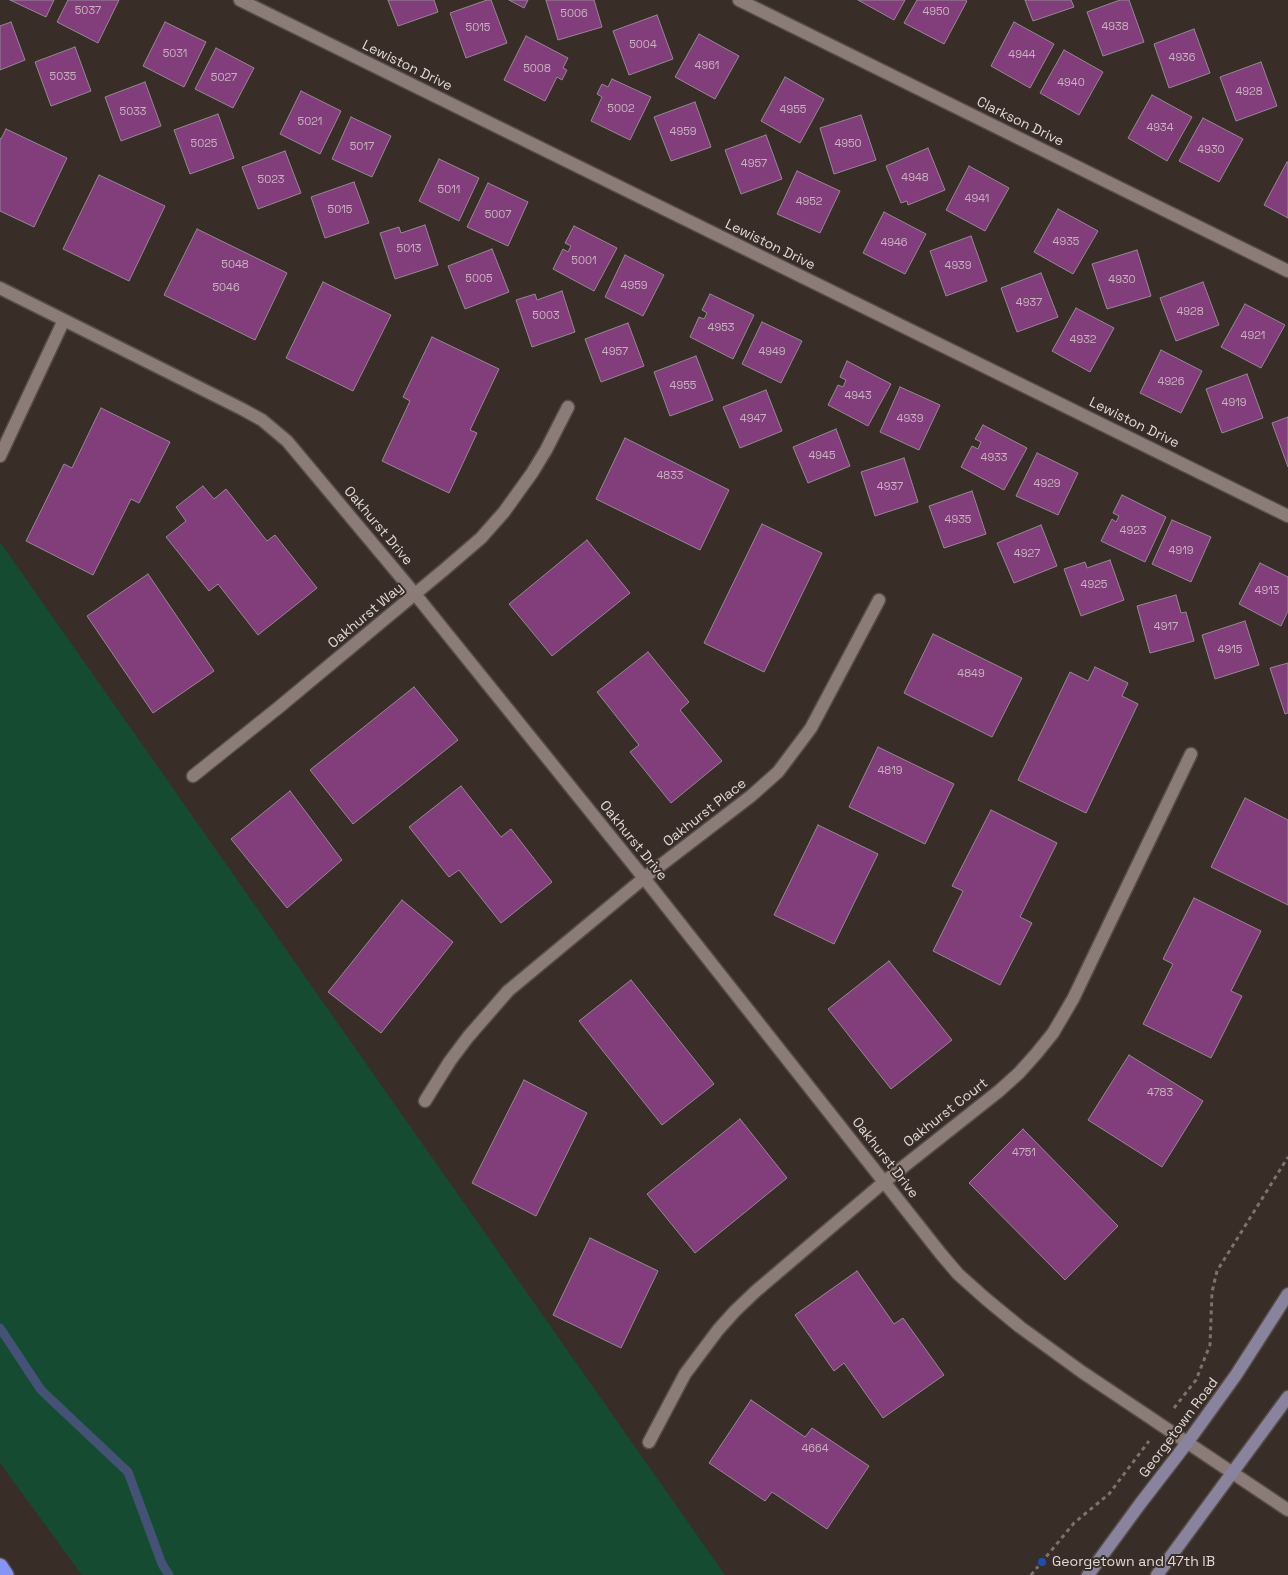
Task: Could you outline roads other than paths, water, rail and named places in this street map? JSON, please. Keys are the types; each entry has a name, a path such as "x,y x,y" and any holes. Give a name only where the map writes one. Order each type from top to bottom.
{"highway":[{"path":"0,1566 6,1575"}],"main road":[{"name":"Georgetown Road","path":"1088,1575 1236,1375 1288,1294"},
{"path":"1157,1575 1288,1397"}],"street":[{"name":"Lewiston Drive","path":"240,0 1288,516"},
{"name":"Clarkson Drive","path":"739,0 1288,271"},
{"name":"Oakhurst Drive","path":"0,288 242,409 262,420 287,441 415,594 644,878 958,1274 986,1300 1020,1327 1082,1372 1288,1510"},
{"path":"0,456 64,320"},
{"name":"Oakhurst Way","path":"192,776 278,708 481,538 504,512 532,473 568,407"},
{"name":"Oakhurst Place","path":"425,1101 446,1066 468,1036 498,1001 541,962 644,878 751,796 778,772 812,728 879,600"},
{"name":"Oakhurst Court","path":"649,1442 685,1374 727,1319 756,1291 884,1182 999,1091 1036,1054 1068,1010 1080,987 1191,754"}],"waterway":[{"path":"0,1328 41,1390 128,1472 162,1564 169,1575"}],"place":[{"name":"Georgetown and 47th IB","path":"1042,1562"}]}
